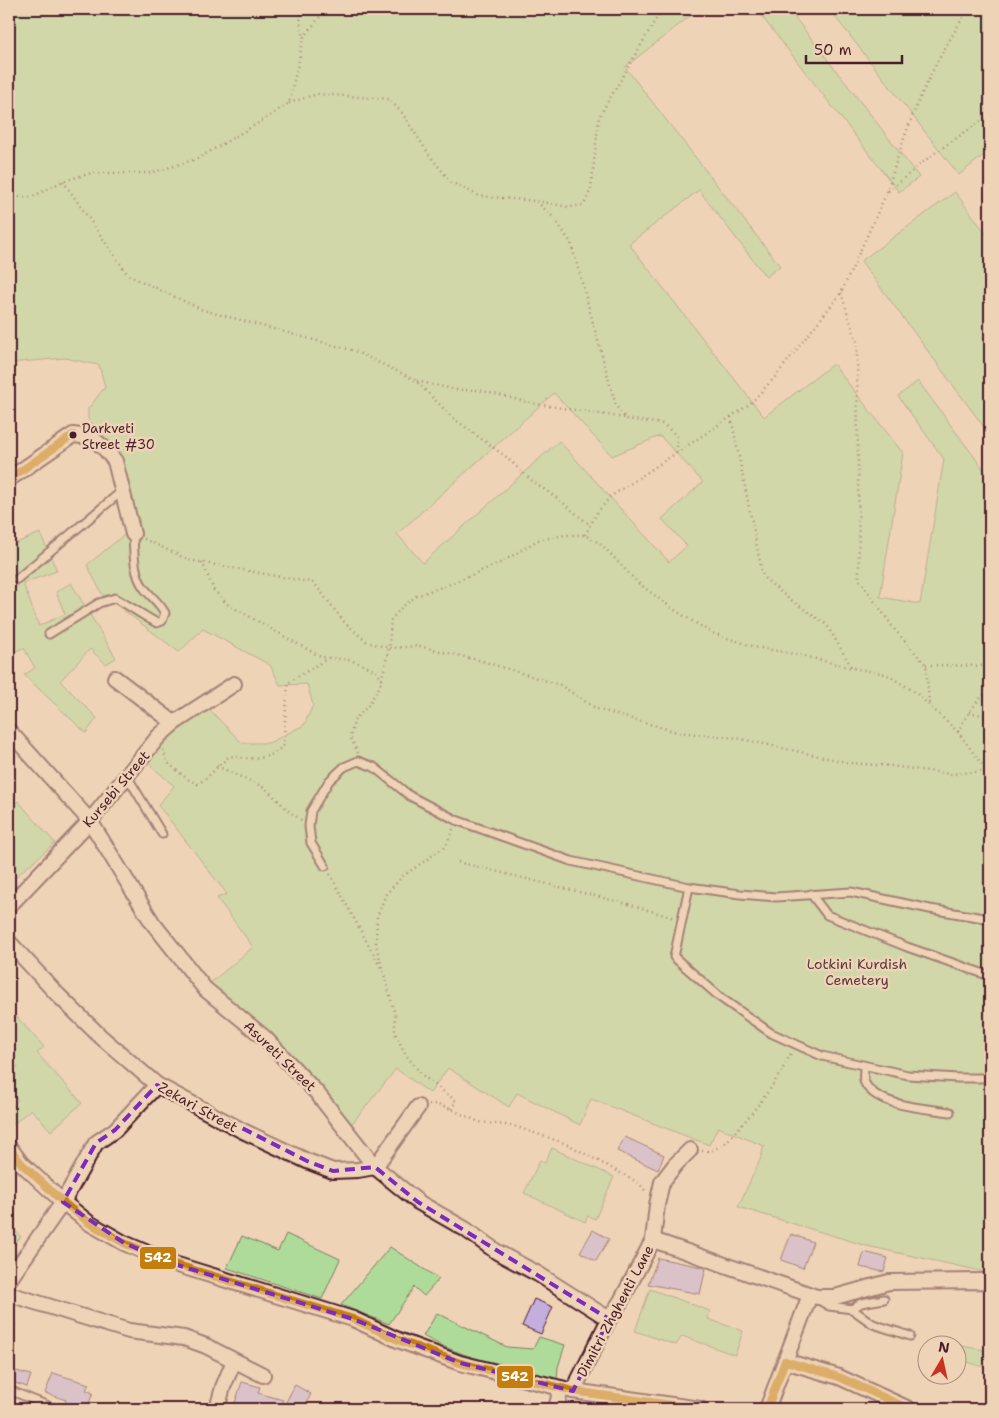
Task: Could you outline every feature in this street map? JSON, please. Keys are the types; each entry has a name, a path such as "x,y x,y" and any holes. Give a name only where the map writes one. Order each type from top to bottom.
{"street":[{"path":"9,479 74,435 90,437 116,461 133,534"},
{"path":"115,678 174,723"},
{"name":"Kursebi Street","path":"9,906 90,821 159,736 174,723 234,684"},
{"name":"Asureti Street","path":"9,731 90,821 152,922 205,989 265,1038 310,1086 375,1167 418,1202 465,1229 498,1252 538,1274 609,1319"},
{"name":"Zekari Street","path":"9,942 79,1016 157,1085 243,1131 307,1161 333,1170 358,1170 375,1167"},
{"path":"9,1280 62,1202 96,1143 115,1130 157,1085"},
{"path":"375,1167 418,1108"},
{"path":"9,1147 21,1163 62,1202 89,1223 117,1239 171,1262 353,1319 398,1340 460,1363 567,1390 700,1409"},
{"name":"Dimitri Zhghenti Lane","path":"556,1409 621,1301 653,1240 662,1182 674,1165 690,1150"},
{"path":"653,1240 814,1296 834,1297 889,1282 990,1282"},
{"path":"9,1294 129,1331 184,1338 206,1346 263,1375"},
{"path":"767,1409 785,1361 814,1296"},
{"path":"217,1409 223,1387 234,1360"},
{"path":"785,1361 839,1378 908,1409"}],"lane":[{"path":"17,579 123,490"},
{"path":"49,634 99,603 115,598 157,623 162,621 165,613 158,602 144,588 135,565 133,534"},
{"path":"325,866 311,843 309,826 311,811 329,781 344,766 358,762 374,767 410,796 456,820 571,860 689,887 776,897 851,892 930,909 990,919"},
{"path":"127,776 162,834"},
{"path":"689,887 674,957 721,998 771,1033 822,1056 864,1066 908,1075 990,1078"},
{"path":"811,894 827,915 907,947 990,976"},
{"path":"864,1066 863,1079 868,1088 878,1098 906,1105 950,1112"},
{"path":"814,1296 829,1306 852,1309 873,1324 910,1336"},
{"path":"852,1309 861,1303 884,1299"},
{"path":"9,1390 56,1409"}],"path":[{"path":"302,9 300,22 304,37"},
{"path":"289,103 304,37 326,9"},
{"path":"9,197 32,197 63,181 92,173 151,173 197,159 289,103 317,94 389,99 402,113 430,156 450,182 479,196 536,201 569,207 584,206 590,189 599,117 662,9"},
{"path":"585,535 597,513 610,497 750,404 775,377 842,293 887,192 911,118 928,81 968,9"},
{"path":"887,192 932,155 990,115"},
{"path":"63,181 128,275 203,310 355,351 415,380 457,390 479,390 531,403 663,424 677,436 677,452"},
{"path":"536,201 554,218 571,243 616,406 626,419"},
{"path":"842,293 857,342 859,579 896,630 926,665 929,704"},
{"path":"415,380 453,418 506,456 532,480 590,525"},
{"path":"731,417 763,577 788,598 827,625 852,668"},
{"path":"133,534 189,560 314,583 345,623 368,642 389,648 419,646 482,661 560,685 597,709 677,732 737,738 850,763 951,774 988,772"},
{"path":"366,764 350,737 355,719 367,707 380,686 389,648 391,620 416,596 502,562 538,540 565,535 585,535 602,545 638,584 676,611 712,633 755,647 886,674 915,692 929,704 958,732 988,772"},
{"path":"202,562 214,590 227,604 321,657 350,660 364,664 376,671 382,680"},
{"path":"159,736 167,762 187,779 198,784 230,756 253,759 274,754 283,746 288,683 328,658"},
{"path":"926,665 990,666"},
{"path":"958,732 969,712 990,688"},
{"path":"969,712 990,717"},
{"path":"218,766 265,788 290,812 309,826"},
{"path":"451,1109 456,1101 422,1075 406,1055 396,1033 395,1014 376,944 377,917 386,894 403,876 446,846 456,820"},
{"path":"458,862 628,904 682,920"},
{"path":"325,866 386,976"},
{"path":"690,1150 711,1151 723,1145 770,1090 795,1045"},
{"path":"418,1108 435,1104 479,1122 514,1126 567,1144 639,1183 657,1206"}],"highlighted area":[{"path":"157,1085 307,1161 333,1171 375,1167 418,1202 609,1319 573,1391 460,1363 353,1319 171,1263 124,1243 63,1202 96,1143 115,1130"}],"green space":[{"name":"Lotkini Kurdish Cemetery","path":"9,9 699,9 625,67 780,266 766,277 699,190 629,244 764,417 833,364 903,453 880,597 920,604 944,459 898,396 918,381 990,478 990,1273 867,1246 738,1207 760,1160 764,1146 718,1127 709,1145 591,1099 580,1125 517,1093 509,1107 448,1068 430,1093 396,1069 350,1126 207,986 253,947 217,898 227,894 158,805 174,786 147,762 168,734 209,709 242,743 269,743 304,725 313,705 307,684 280,685 270,665 203,629 179,652 102,594 87,565 140,522 110,443 88,419 88,409 105,387 99,365 65,358 9,363","holes":["554,393 612,456 660,436 703,482 662,519 687,546 669,562 559,441 423,563 397,534"]},
{"path":"756,9 798,9 792,14 919,177 899,192"},
{"path":"829,9 990,9 990,150 959,175"},
{"path":"955,192 990,239 990,435 861,261"},
{"path":"40,533 57,571 23,583 39,626 65,614 56,592 71,583 116,658 106,664 90,649 60,681 97,718 86,733 24,675 35,668 24,648 9,653 9,590 18,586 9,566 9,546"},
{"path":"18,801 55,843 12,880 9,877 9,859 14,854 9,847 9,810"},
{"path":"15,1015 44,1047 37,1053 82,1103 51,1131 31,1109 10,1127 9,1125 9,1109 18,1100 9,1090 9,1075 18,1067 9,1056 9,1021"},
{"path":"552,1148 614,1177 595,1219 588,1216 585,1222 524,1193 540,1160 545,1163"},
{"path":"9,1224 21,1237 9,1248"},
{"path":"286,1234 340,1259 322,1299 227,1268 242,1236 278,1251"},
{"path":"390,1247 439,1279 424,1296 414,1287 389,1324 341,1305"},
{"path":"650,1289 710,1311 708,1319 743,1331 735,1355 682,1336 676,1345 635,1331"},
{"path":"437,1313 507,1347 533,1349 539,1337 565,1345 558,1367 557,1379 472,1357 423,1336"},
{"path":"966,1347 990,1351 990,1369 966,1362"}],"building":[{"path":"625,1137 664,1155 658,1170 617,1151"},
{"path":"593,1230 609,1239 596,1261 580,1252"},
{"path":"791,1234 813,1242 803,1268 781,1260"},
{"path":"864,1252 888,1258 884,1272 860,1267"},
{"path":"658,1258 706,1268 700,1294 648,1284"},
{"path":"534,1299 553,1307 541,1334 522,1326"},
{"path":"16,1371 31,1375 27,1387 12,1382"},
{"path":"53,1373 89,1384 86,1390 93,1393 87,1408 81,1406 79,1409 63,1409 66,1400 45,1393"},
{"path":"242,1382 260,1387 258,1393 283,1400 280,1409 233,1409"},
{"path":"295,1385 311,1394 303,1409 286,1402"}],"transit line":[{"name":"542","path":"9,479 73,435"},
{"name":"542","path":"9,1147 21,1163 89,1223 124,1243 171,1263 353,1319 398,1340 460,1363 573,1391 700,1409"},
{"name":"542","path":"785,1361 839,1377 909,1409"},
{"name":"542","path":"767,1409 785,1361"}],"place":[{"name":"Darkveti Street #30","path":"73,435"}]}
